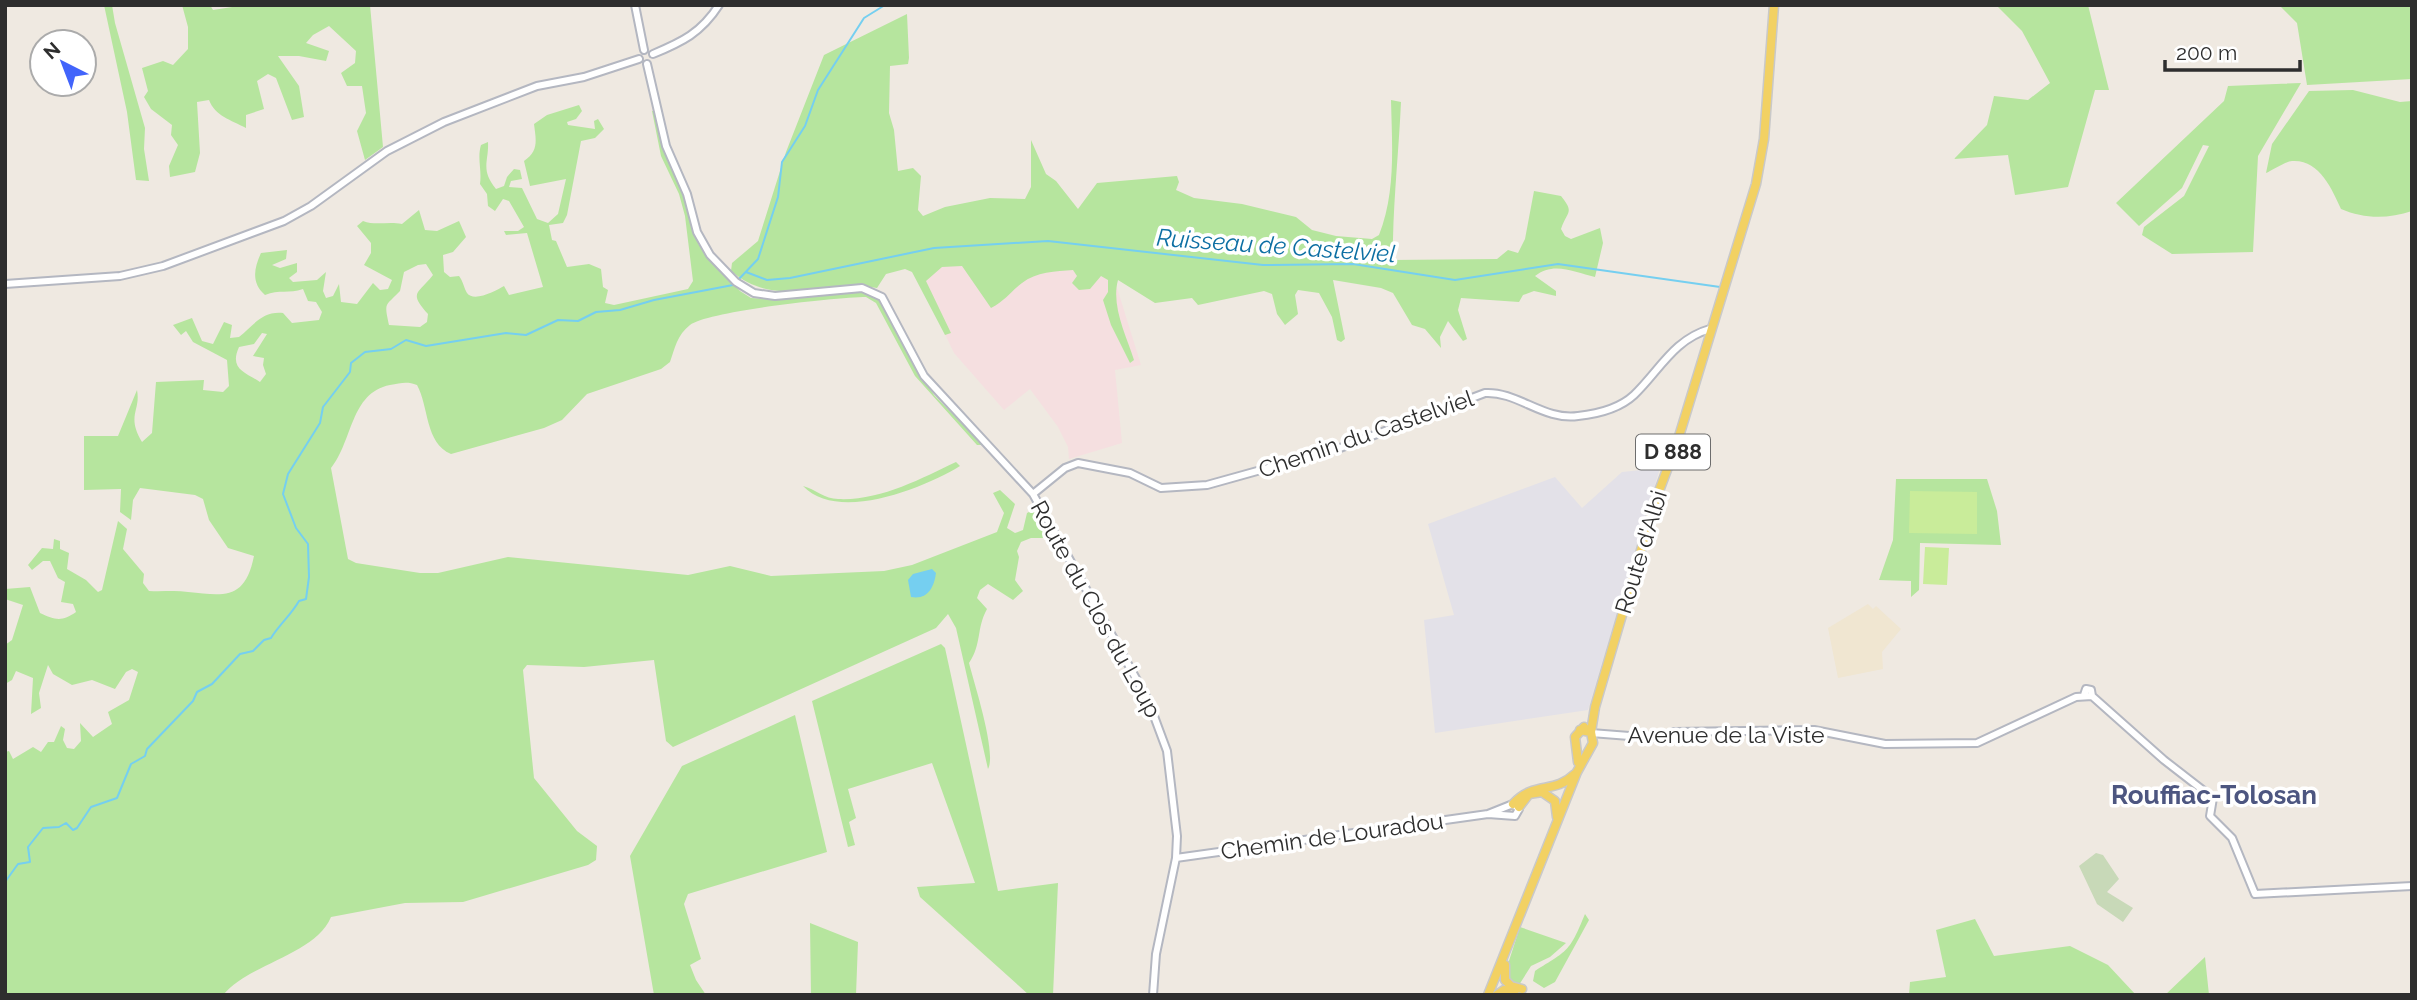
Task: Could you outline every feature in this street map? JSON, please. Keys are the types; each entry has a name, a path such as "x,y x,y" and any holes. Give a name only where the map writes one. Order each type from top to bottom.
{"main road":[{"name":"Route d'Albi","path":"1591,732 1595,707 1656,499 1752,197 1764,139 1774,5"},
{"name":"Route d'Albi","path":"1580,730 1595,707"},
{"path":"1488,995 1577,772 1591,745 1591,732 1580,730 1575,737 1578,745 1577,772"},
{"path":"1578,745 1591,745"},
{"path":"1512,808 1530,789 1558,786 1577,772"},
{"path":"1512,808 1529,794 1544,793 1556,804 1557,827"},
{"path":"1518,992 1507,984 1503,972 1525,905"},
{"path":"1497,995 1504,990 1518,992"}],"street":[{"path":"5,284 136,273 284,221 387,151 444,122 537,86 584,77 639,59 644,50 635,5"},
{"path":"644,50 653,54 693,36 719,5"},
{"path":"639,59 648,64 652,61 653,54"},
{"name":"Route du Clos du Loup","path":"648,64 662,133 687,194 697,232 710,255 736,282 754,293 775,296 854,288 877,293 890,309 924,376 1033,494 1160,726 1174,789 1176,858 1156,954 1153,995"},
{"name":"Chemin du Castelviel","path":"1033,494 1065,468 1077,463 1130,473 1161,488 1207,485 1340,448 1485,393 1499,394 1556,416 1592,414 1633,396 1684,342 1710,329"},
{"path":"1684,342 1698,338 1707,341"},
{"name":"Avenue de la Viste","path":"1591,732 1655,738 1674,733 1814,730 1885,744 1977,743 2084,695 2088,698 2092,696 2164,760 2213,798 2210,816 2232,838 2255,894 2412,886"},
{"name":"Avenue de la Viste","path":"1591,745 1608,735"},
{"name":"Chemin de Louradou","path":"1176,858 1488,814 1512,808"}],"shaded area":[{"path":"963,258 1109,262 1141,365 1115,370 1122,443 1069,459 1068,447 1058,427 1030,389 1004,410 954,353 917,276"},
{"path":"1660,468 1588,710 1435,733 1424,620 1454,615 1428,524 1555,477 1582,508 1622,472"},
{"path":"1868,604 1873,609 1876,606 1901,629 1882,652 1883,669 1838,678 1828,628"}],"green space":[{"path":"104,5 112,5 145,128 144,149 149,181 136,180 127,112"},
{"path":"182,5 210,5 213,10 245,5 370,5 383,147 365,160 357,131 366,113 362,86 347,86 341,73 355,63 356,51 329,26 313,35 306,43 329,51 326,61 299,56 278,56 299,86 304,117 292,120 276,78 268,74 257,81 264,109 246,115 246,128 219,114 209,100 197,102 200,153 195,172 170,177 169,166 178,145 171,135 172,125 151,109 144,97 148,91 142,68 163,61 173,65 188,49 188,27"},
{"path":"1996,5 2088,5 2109,90 2095,90 2068,187 2015,195 2008,155 1954,159 1987,125 1994,96 2028,100 2050,83 2022,31"},
{"path":"2279,5 2412,5 2412,79 2307,85 2297,23"},
{"path":"907,14 908,64 890,66 889,113 894,130 898,171 913,168 921,176 918,210 923,216 945,207 990,198 1025,199 1031,187 1031,140 1046,174 1056,181 1078,209 1097,183 1177,176 1179,182 1176,190 1194,198 1242,204 1296,217 1312,230 1336,236 1372,239 1379,235 1391,185 1391,100 1401,102 1391,260 1497,259 1508,250 1518,253 1525,239 1534,191 1561,196 1568,206 1561,229 1565,236 1571,239 1600,228 1603,243 1595,277 1564,269 1549,269 1535,276 1556,291 1556,296 1534,291 1523,295 1519,302 1461,298 1458,310 1467,339 1463,341 1448,321 1440,337 1441,348 1425,329 1412,325 1393,293 1381,288 1333,280 1345,339 1341,342 1337,340 1332,317 1319,293 1298,290 1295,295 1298,314 1285,325 1277,314 1272,294 1264,291 1198,305 1192,298 1155,303 1118,280 1116,300 1134,360 1130,363 1111,325 1103,300 1108,292 1108,280 1101,276 1090,289 1079,290 1072,283 1077,276 1073,270 1033,276 991,308 962,266 942,267 926,281 951,333 945,335 912,272 905,269 886,274 877,288 838,286 784,291 749,283 731,271 732,263 758,241 786,152 824,55"},
{"path":"2301,83 2258,156 2253,252 2172,254 2142,235 2144,227 2184,196 2209,146 2203,145 2182,188 2139,226 2116,203 2224,101 2228,86"},
{"path":"2353,90 2400,102 2412,101 2412,211 2376,217 2341,209 2323,177 2310,165 2301,162 2292,161 2266,173 2272,144 2309,91"},
{"path":"579,105 582,111 576,119 567,122 568,125 595,129 594,121 598,119 604,129 595,138 581,141 567,215 563,223 549,225 552,240 556,241 567,267 589,264 601,269 603,287 608,290 605,303 614,305 688,289 693,281 685,216 679,194 661,156 652,111 655,111 699,245 740,291 751,298 767,299 854,288 876,295 934,395 983,445 977,445 915,376 876,303 866,297 746,310 690,325 679,337 670,362 661,369 587,394 562,420 544,428 451,454 436,442 417,385 401,383 377,390 360,408 331,468 348,559 356,563 420,573 438,573 508,557 688,575 730,566 771,576 884,571 912,565 997,532 1004,513 993,493 1000,490 1015,504 1007,528 1015,533 1023,530 1027,513 1033,510 1050,538 1031,538 1021,542 1017,551 1019,557 1015,580 1023,591 1013,600 988,584 980,590 977,598 987,609 976,649 969,663 990,748 988,769 956,628 948,614 936,628 673,747 666,741 654,660 584,667 527,665 523,670 534,778 577,831 597,846 596,860 588,865 463,902 405,903 331,917 323,930 311,941 249,975 223,995 5,995 5,752 9,751 13,759 33,747 41,752 48,742 54,742 61,726 65,729 63,740 67,748 74,749 81,741 80,723 93,737 112,724 108,712 129,700 138,672 132,669 126,672 115,689 92,680 72,685 53,674 48,665 39,693 41,708 31,714 33,678 16,671 12,680 5,684 5,645 12,640 23,605 5,599 5,589 30,587 40,613 50,617 58,619 76,612 73,604 61,602 65,582 58,578 50,561 43,561 32,570 28,565 42,548 53,549 54,539 60,541 60,549 69,553 67,569 86,580 98,592 102,590 118,521 127,529 123,549 144,574 143,583 149,591 213,594 232,592 245,581 254,556 228,548 209,520 203,499 195,495 140,488 133,500 131,520 120,512 121,489 84,490 84,436 118,436 137,390 134,419 142,442 152,433 156,382 204,380 203,390 223,392 229,386 227,360 193,342 186,331 181,335 173,325 192,318 202,341 213,344 224,322 232,325 230,338 239,337 269,314 283,313 292,323 319,320 322,312 316,302 308,301 303,289 265,295 257,285 255,275 261,253 287,250 286,259 272,265 280,268 297,263 297,272 289,278 293,282 317,280 326,272 323,291 326,298 333,296 339,284 341,302 357,304 373,283 380,290 388,289 392,280 364,265 371,253 371,243 357,226 363,221 402,224 419,210 425,230 437,231 459,221 466,237 453,252 443,255 444,272 450,277 459,276 470,296 486,295 504,286 509,295 543,287 527,233 506,235 504,231 518,231 524,227 509,201 503,199 495,211 488,206 487,194 480,184 479,155 481,145 488,142 486,166 488,176 496,189 504,186 514,169 520,170 522,179 511,181 509,187 522,188 537,219 548,223 558,214 566,179 530,186 524,161 534,149 534,124 547,115","holes":["426,264 433,275 417,293 417,297 428,314 427,322 420,327 389,325 387,305 400,291 404,272","262,333 267,334 253,356 264,358 266,374 260,382 240,369 236,354 239,347 254,344"]},
{"path":"956,462 960,466 925,484 904,492 859,502 837,502 818,497 803,486 833,499 854,499 899,488"},
{"path":"1896,479 1987,479 1997,511 2001,545 1920,543 1919,590 1911,597 1911,581 1879,580 1893,540"},
{"path":"1910,491 1977,492 1977,534 1909,533"},
{"path":"1925,547 1949,548 1947,585 1923,584"},
{"path":"941,644 945,648 998,891 1058,883 1053,995 1029,995 920,897 917,887 975,883 932,763 848,789 856,818 849,822 855,845 848,847 812,701"},
{"path":"795,715 827,852 688,894 684,904 701,959 690,965 706,995 654,995 630,856 682,766"},
{"path":"2096,853 2103,855 2119,879 2107,892 2133,908 2123,922 2097,904 2079,866"},
{"path":"1585,914 1589,920 1555,982 1544,988 1533,981 1535,971 1571,944"},
{"path":"1975,919 1994,956 2070,946 2108,965 2136,995 1909,995 1910,982 1946,977 1936,930"},
{"path":"810,923 858,942 856,995 811,995"},
{"path":"1520,927 1566,943 1550,957 1531,966 1519,985 1508,981 1506,970"},
{"path":"2205,957 2209,995 2165,995"}],"water":[{"path":"932,569 936,573 929,591 922,596 911,597 908,580 913,574"}],"waterway":[{"name":"Ruisseau de Castelviel","path":"739,279 758,259 778,197 782,162 805,126 818,90 864,18 885,5"},
{"name":"Ruisseau de Castelviel","path":"746,272 767,280 790,278 934,248 1048,241 1263,265 1353,264 1455,280 1558,264 1720,287"},
{"name":"Ruisseau de Castelviel","path":"5,882 18,864 30,862 28,847 43,828 59,827 66,823 73,830 91,807 117,798 131,764 145,756 147,749 193,701 197,692 212,684 240,654 253,651 264,640 271,638 299,601 306,599 309,577 308,544 296,528 283,494 288,474 320,423 323,407 350,372 351,363 365,352 391,349 406,340 426,346 506,333 526,335 558,320 578,321 596,312 620,310 654,300 733,285"}],"district":[{"name":"Rouffiac-Tolosan","path":"2214,795"}]}
